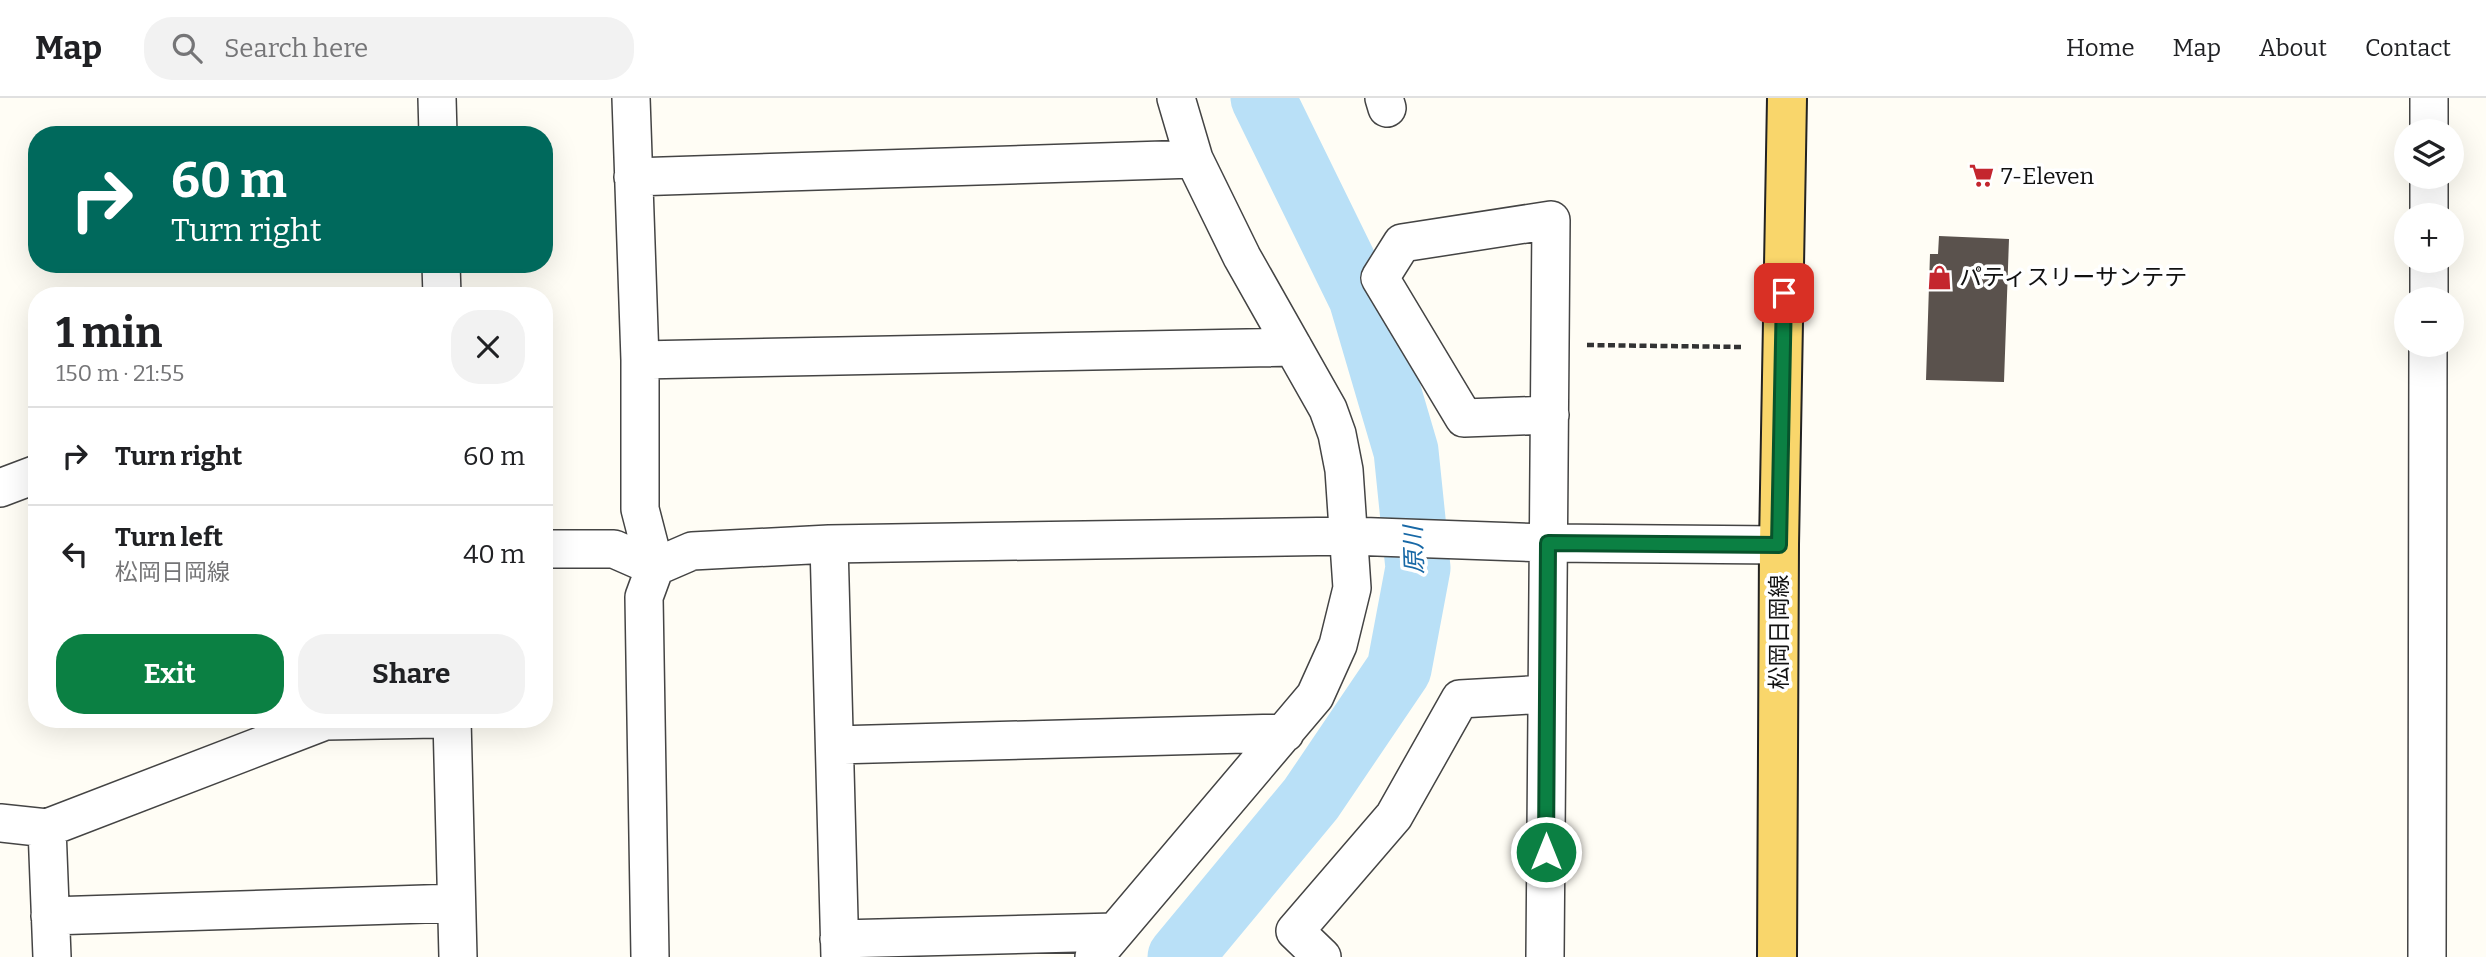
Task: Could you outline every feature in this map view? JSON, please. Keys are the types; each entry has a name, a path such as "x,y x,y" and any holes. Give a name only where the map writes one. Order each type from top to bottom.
{"main road":[{"name":"松岡日岡線","path":"1777,957 1779,545 1787,98"}],"street":[{"path":"438,98 438,126"},
{"path":"631,98 640,360 640,509 655,567 643,597 650,957"},
{"path":"829,544 840,948 1104,944 1315,696 1338,645 1352,588 1344,470 1337,434 1328,409 1242,257 1194,159 1176,98"},
{"path":"2429,98 2429,119"},
{"path":"633,177 1194,159"},
{"path":"1545,957 1550,415 1551,220 1402,243 1380,278 1464,418 1550,415"},
{"path":"640,360 1293,347"},
{"path":"2427,957 2428,357"},
{"path":"0,488 28,477"},
{"path":"553,549 614,549 655,567 692,551 829,544 1349,536 1548,543 1779,545"},
{"path":"1322,957 1294,931 1394,817 1460,699 1547,694"},
{"path":"0,822 47,828 307,728"},
{"path":"452,728 458,957"},
{"path":"835,745 1285,733"},
{"path":"47,828 51,957"},
{"path":"50,916 456,903"}],"path":[{"path":"1615,345 1744,347"}],"building":[{"path":"1939,236 2009,239 2004,382 1926,380 1930,254 1938,254"}],"waterway":[{"name":"原川","path":"1180,957 1311,799 1399,669 1418,568 1406,451 1361,298 1263,98"}],"place":[{"name":"7-Eleven","path":"1981,176"},
{"name":"パティスリーサンテテ","path":"1939,277"}],"route":[{"path":"1546,852 1548,543 1779,545 1784,293"}]}
